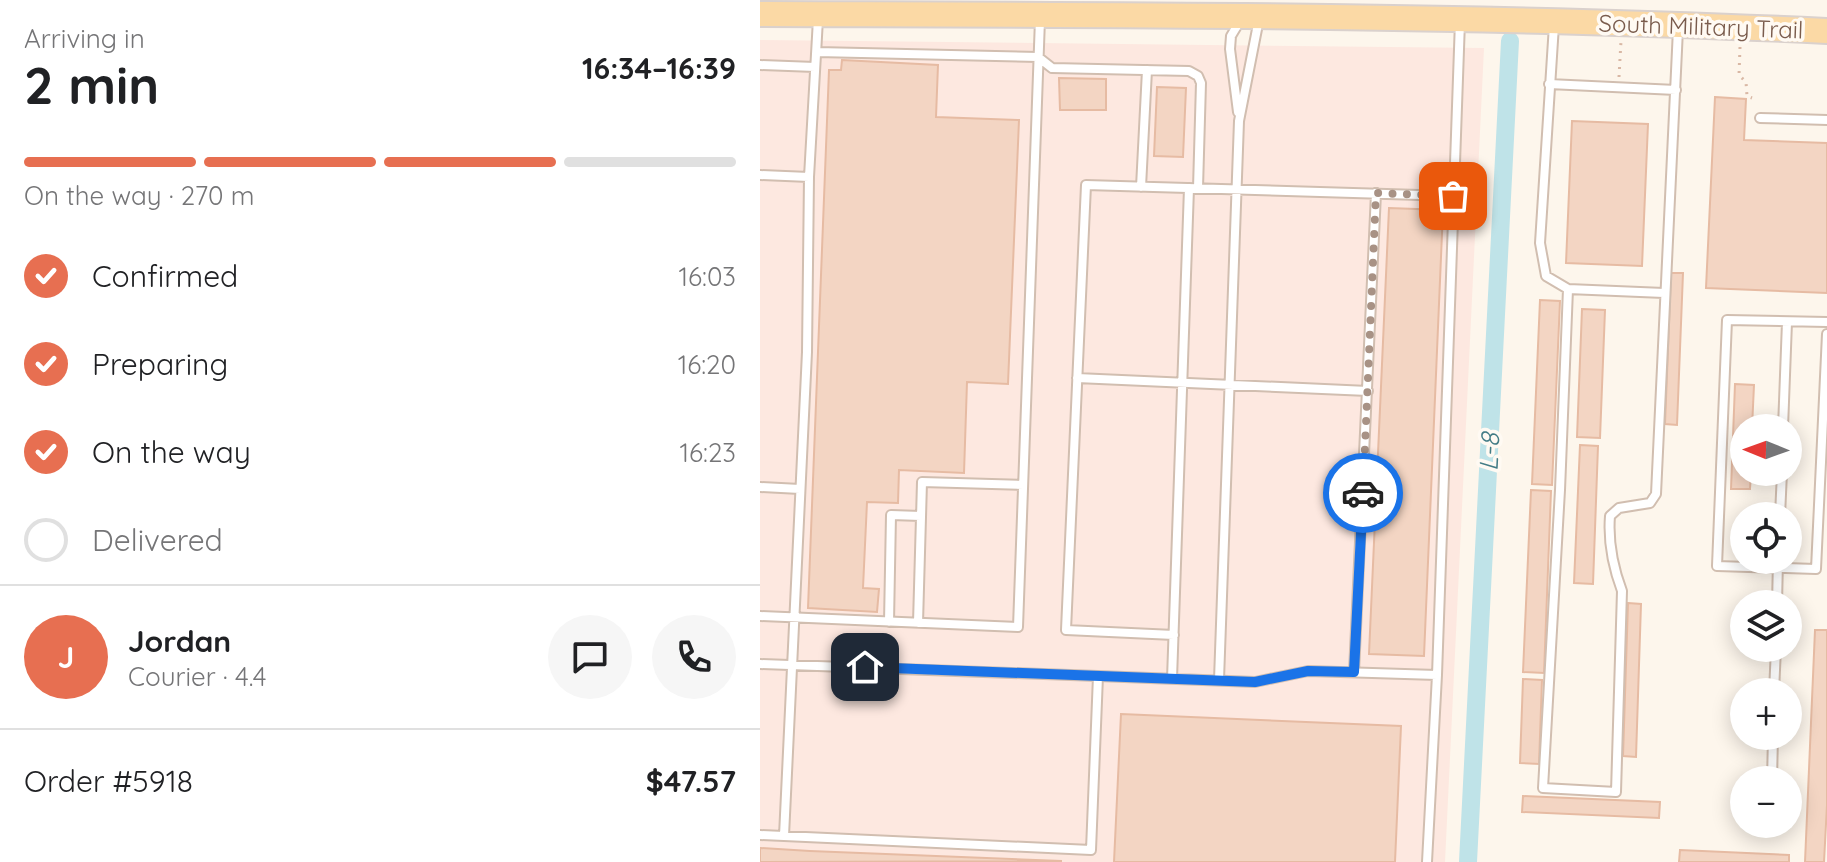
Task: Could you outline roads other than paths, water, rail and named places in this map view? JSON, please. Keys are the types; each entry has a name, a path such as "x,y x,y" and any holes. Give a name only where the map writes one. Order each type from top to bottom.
{"main road":[{"path":"978,14 1016,0"},
{"name":"South Military Trail","path":"760,14 1253,10 1460,20 1555,20 1827,31"},
{"path":"1785,29 1827,19"}],"lane":[{"path":"1239,121 1231,36 1253,10"},
{"path":"1219,680 1239,121 1253,10"},
{"path":"784,836 807,352 809,177 818,14"},
{"path":"760,616 1018,627 1040,14"},
{"path":"1427,862 1437,675 1460,20"},
{"path":"1555,20 1540,243 1546,276 1568,289 1664,293"},
{"path":"1568,289 1543,788 1616,792 1622,591 1608,533 1610,516 1619,508 1650,503 1656,494 1678,25"},
{"path":"817,52 1038,57 1052,68 1189,71 1198,76 1201,83 1182,384 1172,679"},
{"path":"760,65 815,67"},
{"path":"1141,187 1147,70"},
{"path":"1549,84 1676,90"},
{"path":"1760,118 1827,120"},
{"path":"760,175 809,177"},
{"path":"1174,635 1066,630 1086,185 1453,196"},
{"path":"1354,672 1376,193"},
{"path":"1730,566 1717,566 1727,320 1827,322"},
{"path":"1784,414 1787,322"},
{"path":"1802,567 1816,569 1827,334"},
{"path":"1077,378 1368,391"},
{"path":"918,623 922,482 1023,485"},
{"path":"760,487 800,489"},
{"path":"889,622 891,515 921,516"},
{"path":"760,664 1255,682 1308,671 1437,675"},
{"path":"1091,862 1098,676"},
{"path":"760,835 1091,850"}],"waterway":[{"name":"L-8","path":"1468,862 1510,41"}]}
